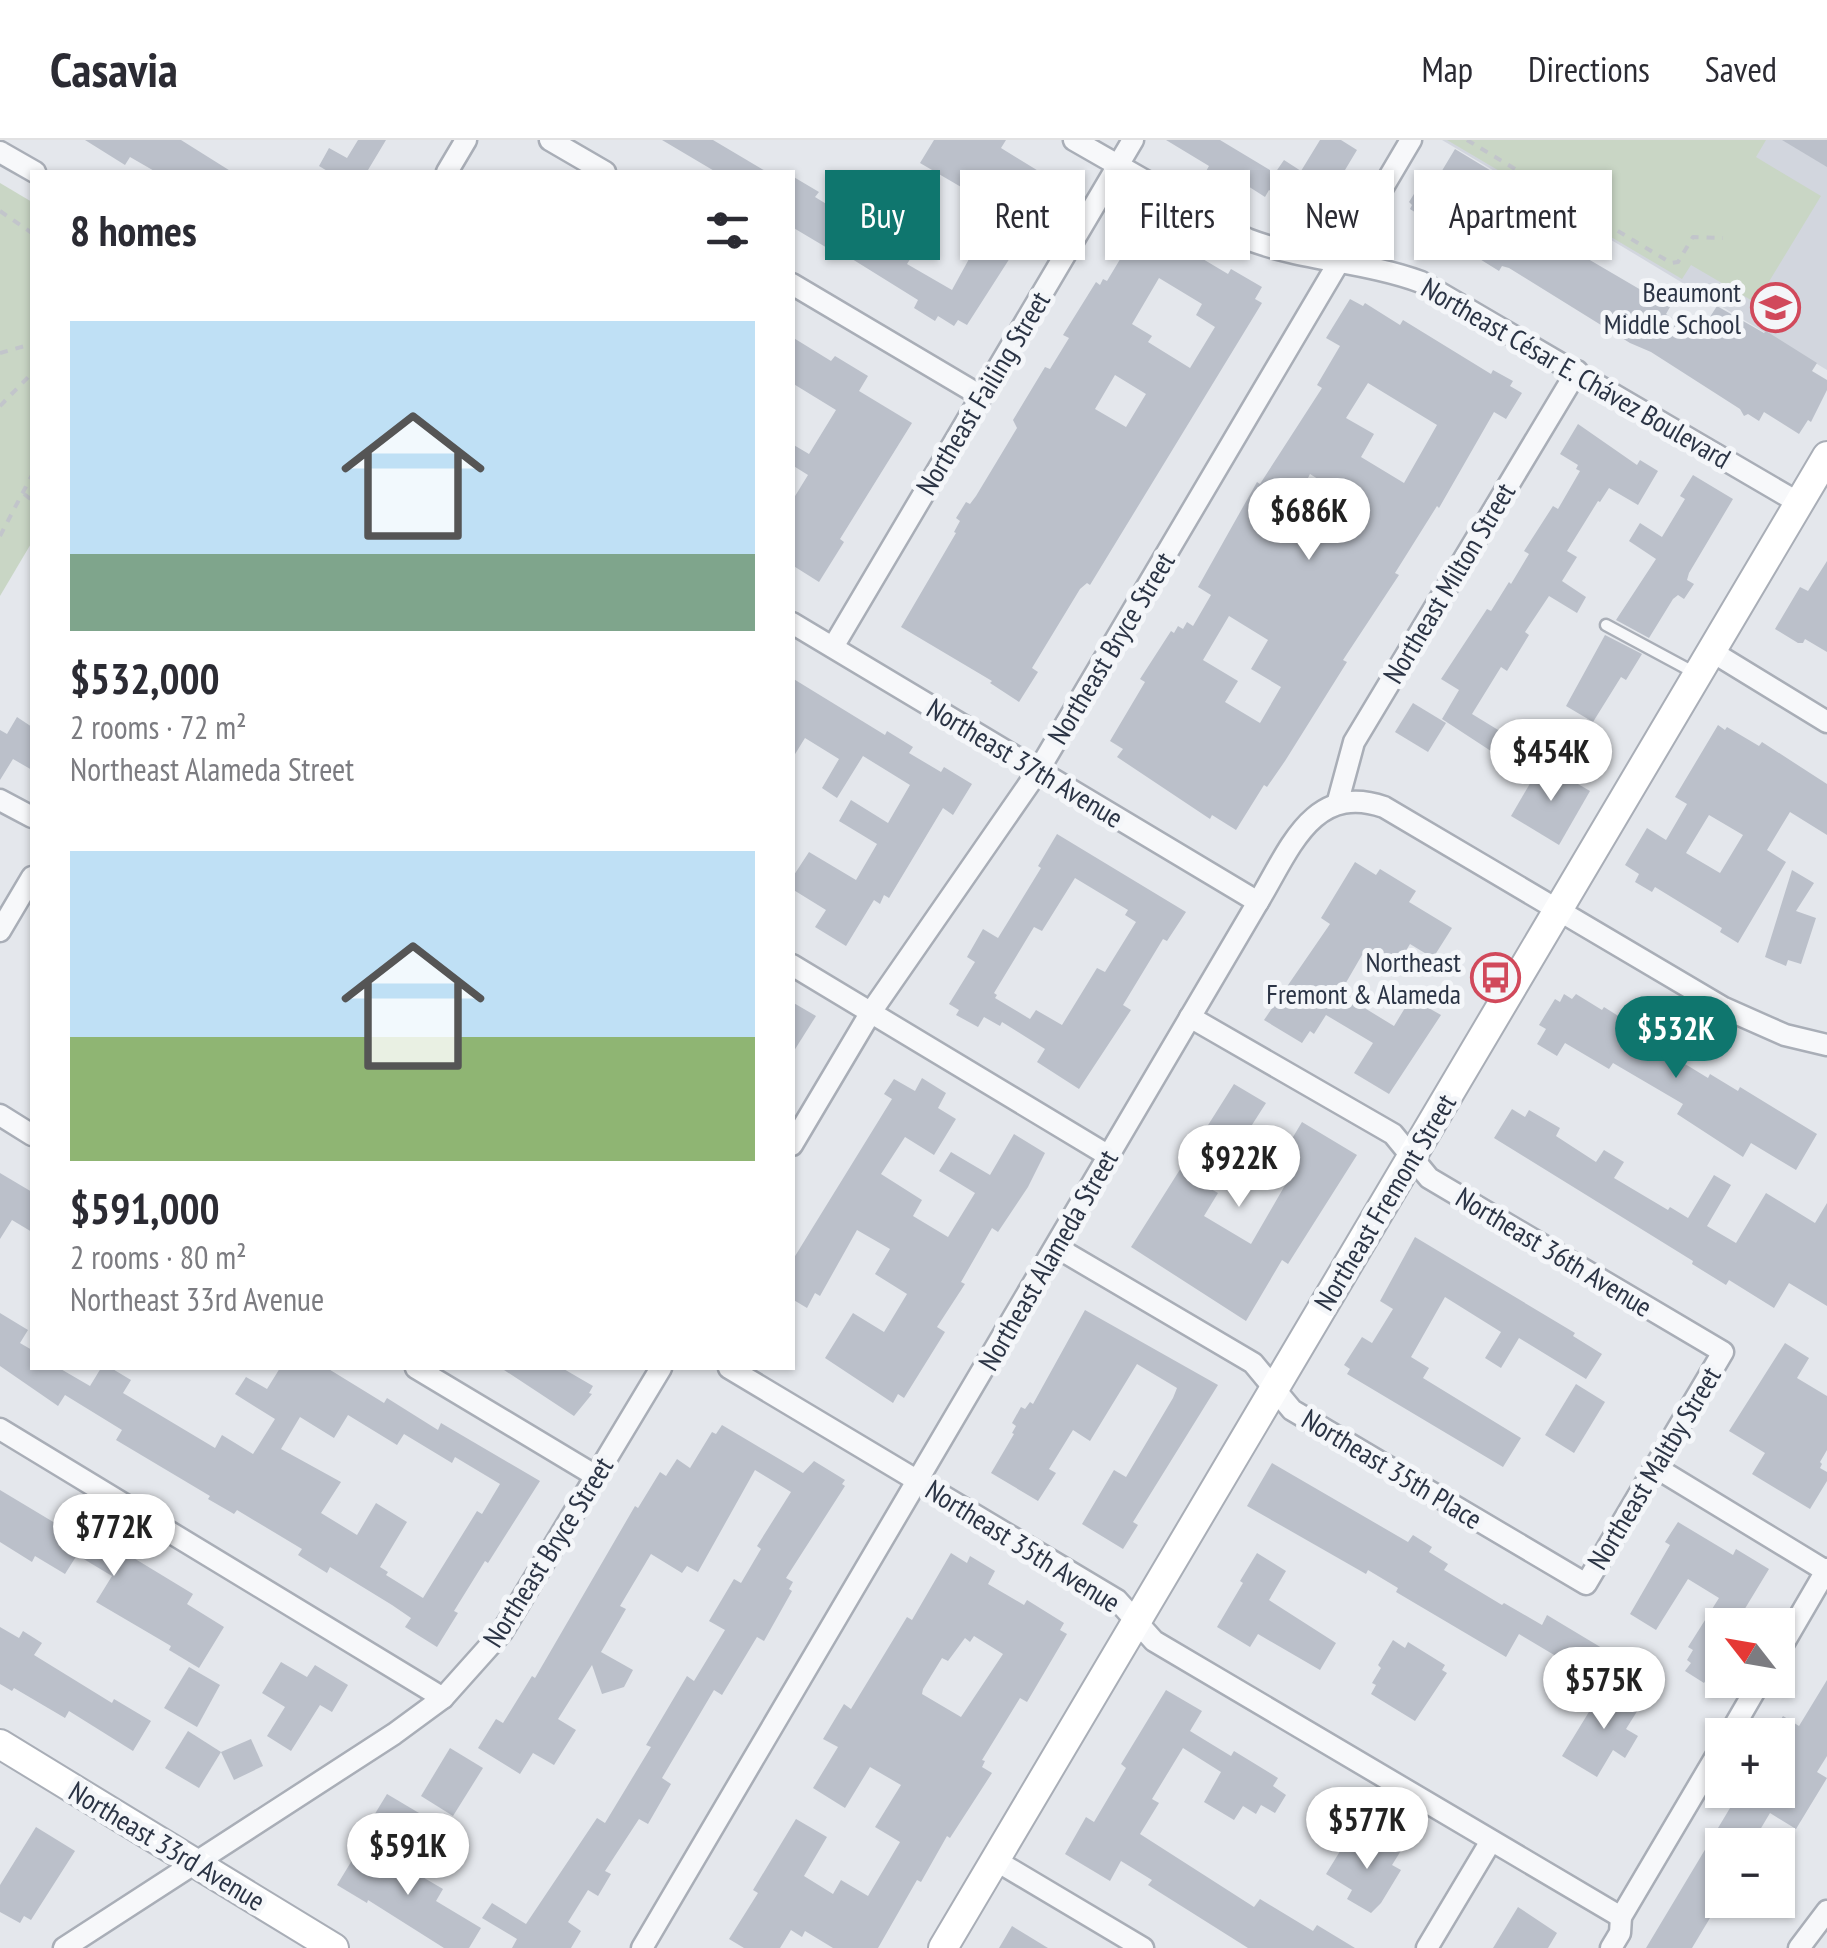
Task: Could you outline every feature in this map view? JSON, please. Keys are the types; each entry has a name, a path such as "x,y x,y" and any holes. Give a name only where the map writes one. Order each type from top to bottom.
{"main road":[{"name":"Northeast Fremont Street","path":"944,1948 1827,456"},
{"name":"Northeast 33rd Avenue","path":"0,1744 334,1948"}],"street":[{"path":"448,170 466,140"},
{"path":"550,140 602,170"},
{"name":"Northeast César E. Chávez Boulevard","path":"1074,140 1247,239 1276,250 1366,265 1421,282 1799,503"},
{"name":"Northeast Failing Street","path":"833,647 1133,140"},
{"name":"Northeast Bryce Street","path":"795,1140 871,1012 1038,771 1411,140"},
{"path":"0,152 32,170"},
{"path":"795,286 981,396"},
{"name":"Northeast Milton Street","path":"1338,801 1354,742 1577,370"},
{"name":"Northeast 37th Avenue","path":"795,625 1258,902"},
{"path":"1704,663 1827,722"},
{"path":"0,800 30,817"},
{"path":"1338,801 1368,801 1384,806 1724,1008 1786,1036 1827,1044"},
{"name":"Northeast Alameda Street","path":"642,1948 1258,902 1302,830 1317,814 1338,801"},
{"path":"0,932 30,880"},
{"path":"795,967 1109,1156"},
{"name":"Northeast 36th Avenue","path":"1190,1016 1393,1134 1429,1178 1722,1352"},
{"path":"0,1115 30,1134"},
{"name":"Northeast 35th Place","path":"1056,1247 1252,1364 1292,1410 1586,1584"},
{"name":"Northeast Maltby Street","path":"1586,1584 1722,1352"},
{"path":"419,1370 596,1476"},
{"name":"Northeast Bryce Street","path":"64,1948 394,1734 443,1698 502,1632 659,1370"},
{"name":"Northeast 35th Avenue","path":"732,1370 1117,1600 1154,1641 1620,1918"},
{"path":"0,1429 443,1698"},
{"path":"1654,1468 1827,1570 1795,1624"},
{"path":"1611,1948 1620,1933 1620,1918 1705,1775"},
{"path":"1427,1948 1491,1841"},
{"path":"995,1860 1143,1948"},
{"path":"1798,1948 1827,1911"}],"lane":[{"path":"1606,625 1704,663"}],"path":[{"path":"1467,140 1671,262 1678,262 1693,237 1723,238"},
{"path":"0,210 30,232"},
{"path":"0,353 30,345"},
{"path":"0,406 30,375"},
{"path":"0,536 30,480"},
{"path":"24,494 30,498"}],"shaded area":[{"name":"Beaumont Middle School","path":"1442,140 1827,140 1827,370 1612,240 1612,170 1493,170"}],"green space":[{"name":"Beaumont Middle School","path":"1447,140 1766,140 1756,157 1821,196 1756,303 1691,265 1682,279 1612,238 1612,170 1498,170"},
{"path":"0,183 30,201 30,545 0,596"}],"building":[{"path":"85,140 181,140 229,170 153,170 130,157 125,165"},
{"path":"358,140 386,140 368,170 326,170 319,166 329,148 347,158"},
{"path":"662,140 713,140 764,170 713,170"},
{"path":"934,140 1006,140 1001,148 1037,170 960,170 960,186 940,175 940,170 920,163"},
{"path":"1166,140 1220,140 1270,170 1270,191 1265,197 1250,187 1250,170 1207,170 1209,166"},
{"path":"1320,140 1341,140 1357,150 1345,170 1302,170"},
{"path":"1782,140 1827,140 1827,167"},
{"path":"1455,149 1490,170 1442,170"},
{"path":"1284,160 1299,170 1277,170"},
{"path":"795,178 819,192 815,197 825,203 825,247 795,229"},
{"path":"854,260 910,260 907,264 952,290 968,260 1009,260 967,325 958,320 954,326 938,316 935,321 914,308 918,300"},
{"path":"1120,260 1205,260 1228,274 1231,269 1262,287 1255,299 1262,303 1090,585 1080,589 1032,668 1038,672 1019,702 992,681 901,627 956,533 960,521 956,518 966,502 970,504 976,496 1017,428 1013,420 1045,367 1050,369 1069,338 1063,335 1096,282 1100,285 1103,279 1107,281","holes":["1159,278 1202,304 1196,315 1215,327 1190,368 1148,342 1152,336 1132,324","1115,375 1146,394 1126,427 1095,409"]},
{"path":"1481,260 1590,260 1670,307 1666,314 1696,334 1717,306 1817,363 1812,371 1827,380 1827,390 1811,422 1808,420 1799,434 1764,412 1759,421 1748,414 1744,416 1740,409 1651,352 1509,268 1502,266 1499,271"},
{"path":"1350,299 1363,306 1365,303 1400,325 1403,320 1491,374 1493,370 1513,381 1510,386 1522,393 1506,419 1494,412 1439,508 1395,573 1399,575 1343,660 1347,662 1236,830 1212,815 1210,819 1117,757 1123,749 1110,741 1145,682 1140,679 1171,631 1174,633 1178,626 1183,629 1187,622 1193,626 1211,595 1198,587 1257,482 1260,484 1322,388 1317,385 1340,346 1326,338","holes":["1368,383 1437,425 1404,483 1361,457 1374,434 1346,418","1310,474 1348,498 1322,540 1281,516 1304,478 1307,480","1229,616 1268,640 1251,669 1281,687 1260,723 1225,702 1238,681 1203,660"]},
{"path":"795,339 831,361 835,356 868,376 859,391 912,423 840,539 844,542 819,582 795,567 795,496 808,475 795,467 795,446 809,454 836,410 795,385"},
{"path":"1578,424 1637,465 1640,460 1658,471 1638,505 1609,488 1598,501 1567,551 1577,557 1562,581 1586,597 1577,613 1549,596 1525,632 1529,635 1507,671 1501,667 1472,714 1508,736 1497,755 1442,719 1459,690 1441,679 1487,609 1491,611 1511,584 1529,554 1524,551 1553,506 1558,509 1580,471 1576,469 1578,465 1560,454"},
{"path":"1693,475 1733,499 1689,573 1687,580 1694,584 1684,599 1678,595 1673,599 1649,638 1616,620 1656,559 1629,541 1640,523 1662,537 1685,499 1680,496"},
{"path":"1827,561 1827,652 1805,639 1798,643 1775,629 1800,587 1808,591"},
{"path":"1605,635 1642,654 1626,680 1621,677 1593,722 1566,706"},
{"path":"795,680 885,735 887,731 913,747 909,753 941,772 944,767 972,784 953,815 943,808 889,898 884,895 880,904 874,900 846,946 815,927 826,910 795,891 795,873 809,852 856,880 877,844 839,821 851,800 888,823 910,785 863,756 837,798 822,788 839,759 805,738 795,754"},
{"path":"1413,703 1446,723 1428,752 1395,732"},
{"path":"17,717 30,726 30,769 13,759 0,780 0,730 7,734"},
{"path":"1718,725 1759,746 1762,742 1827,784 1827,835 1790,812 1767,850 1786,862 1738,943 1720,932 1722,928 1655,887 1652,892 1635,882 1639,874 1625,865 1647,828 1666,840 1687,804 1675,797","holes":["1709,815 1743,835 1720,873 1686,853"]},
{"path":"1542,763 1590,791 1559,845 1511,816"},
{"path":"1057,834 1186,912 1167,941 1163,939 1123,1005 1131,1010 1079,1089 1037,1062 1045,1049 1002,1022 1000,1026 984,1017 978,1027 956,1015 959,1010 949,1004 975,962 967,957 983,929 998,938 1041,868 1038,866","holes":["1075,878 1128,910 1125,915 1136,922 1105,972 1097,968 1062,1025 1036,1010 1030,1019 995,998 994,993 1034,927 1042,931"]},
{"path":"1355,862 1376,875 1380,869 1416,891 1409,902 1452,928 1433,958 1410,944 1392,974 1362,955 1340,993 1394,1026 1411,998 1441,1015 1389,1094 1354,1073 1373,1043 1326,1015 1314,1034 1310,1031 1302,1043 1264,1020 1330,924 1321,918"},
{"path":"1792,870 1814,883 1796,911 1816,918 1801,964 1788,960 1786,966 1765,957"},
{"path":"1564,994 1572,999 1576,994 1602,1010 1604,1007 1639,1029 1635,1035 1708,1078 1710,1074 1738,1091 1740,1087 1817,1134 1796,1170 1751,1143 1743,1157 1677,1114 1683,1104 1613,1063 1609,1069 1565,1043 1557,1056 1537,1044 1546,1029 1539,1025 1555,999 1560,1002"},
{"path":"795,1004 816,1016 795,1049"},
{"path":"922,1078 946,1093 938,1108 956,1119 934,1155 905,1137 881,1174 922,1200 913,1216 948,1237 975,1193 939,1171 951,1152 990,1175 1014,1134 1045,1153 1028,1187 998,1232 992,1228 961,1282 965,1284 937,1327 945,1332 904,1398 898,1394 893,1403 825,1358 853,1313 884,1332 907,1294 875,1274 890,1249 857,1230 820,1296 815,1293 807,1308 795,1301 795,1256 892,1099 884,1094 894,1079 915,1091"},
{"path":"1234,1084 1266,1103 1211,1189 1218,1193 1204,1216 1251,1244 1299,1161 1284,1152 1302,1122 1357,1155 1288,1264 1282,1260 1246,1321 1131,1247"},
{"path":"1512,1109 1525,1117 1529,1110 1560,1128 1556,1136 1596,1162 1604,1150 1624,1162 1614,1178 1688,1218 1714,1175 1731,1185 1707,1226 1736,1243 1766,1193 1815,1223 1827,1203 1827,1306 1789,1283 1774,1308 1729,1280 1726,1285 1692,1264 1693,1261 1494,1138"},
{"path":"0,1173 30,1191 30,1231 12,1220 0,1239"},
{"path":"1415,1237 1575,1333 1573,1336 1602,1354 1586,1379 1519,1338 1501,1368 1485,1358 1501,1332 1445,1297 1411,1357 1429,1368 1423,1378 1521,1438 1503,1467 1347,1374 1350,1369 1344,1365 1362,1337 1372,1343 1393,1309 1380,1301"},
{"path":"1085,1310 1218,1385 1133,1522 1138,1525 1123,1549 1082,1524 1114,1470 1126,1477 1177,1388 1137,1364 1090,1441 1073,1430 1049,1469 1056,1473 1038,1501 991,1473 1014,1434 1016,1426 1012,1423 1021,1407 1033,1404"},
{"path":"0,1313 28,1330 20,1343 30,1349 30,1370 62,1370 90,1386 100,1370 114,1370 131,1380 123,1393 215,1448 222,1435 253,1454 275,1419 235,1394 246,1377 267,1389 279,1370 330,1370 384,1403 387,1398 438,1430 441,1423 540,1481 488,1563 485,1561 437,1647 405,1627 411,1618 392,1605 330,1567 327,1573 298,1555 302,1549 237,1510 234,1514 208,1499 210,1496 116,1440 122,1430 65,1395 58,1406 0,1366","holes":["348,1415 397,1445 404,1434 452,1463 455,1457 500,1484 482,1514 477,1511 423,1598 380,1567 407,1522 376,1503 357,1535 321,1513 341,1482 281,1449 300,1417 334,1438"]},
{"path":"1785,1343 1809,1358 1797,1378 1827,1396 1827,1450 1820,1468 1827,1472 1827,1481 1810,1509 1752,1474 1765,1453 1729,1431"},
{"path":"504,1370 565,1370 593,1386 589,1393 592,1394 574,1416"},
{"path":"1576,1384 1605,1402 1574,1453 1545,1435"},
{"path":"722,1425 803,1473 814,1461 845,1480 845,1486 786,1578 793,1582 789,1589 792,1591 764,1641 757,1637 722,1695 714,1690 662,1778 671,1784 648,1824 639,1819 605,1871 611,1874 598,1896 588,1890 568,1922 581,1931 571,1948 512,1948 517,1939 482,1918 492,1903 526,1924 597,1818 605,1823 651,1747 646,1745 687,1676 694,1681 725,1630 709,1621 734,1579 741,1583 761,1549 757,1546 791,1492 755,1470 698,1572 687,1566 682,1573 651,1554 620,1606 626,1609 601,1652 633,1670 624,1687 602,1694 592,1665 558,1719 576,1730 554,1765 533,1753 520,1774 478,1748 496,1719 503,1723 532,1676 535,1678 635,1506 638,1508 660,1472 666,1476 677,1459 690,1468 712,1432 716,1434"},
{"path":"1272,1463 1408,1542 1413,1535 1448,1564 1444,1570 1502,1605 1542,1625 1547,1615 1602,1648 1586,1674 1519,1634 1506,1657 1396,1592 1398,1588 1368,1570 1366,1574 1247,1506"},
{"path":"0,1490 65,1529 71,1520 193,1594 187,1604 224,1627 199,1668 169,1650 171,1646 96,1602 112,1576 77,1555 65,1574 35,1556 32,1562 0,1542"},
{"path":"1678,1522 1733,1555 1736,1549 1769,1569 1745,1608 1713,1608 1719,1598 1688,1579 1656,1630 1630,1614 1670,1545 1665,1542"},
{"path":"951,1553 967,1563 970,1556 995,1571 988,1584 1024,1605 1027,1600 1064,1623 1060,1630 1067,1634 1027,1702 1020,1698 982,1760 982,1767 992,1773 950,1838 947,1836 921,1882 917,1880 878,1948 833,1948 805,1931 802,1937 791,1930 780,1948 744,1948 729,1939 796,1819 827,1837 804,1876 833,1894 841,1880 868,1896 900,1842 875,1827 901,1785 870,1767 845,1808 813,1788 838,1747 823,1739 844,1704 851,1709 907,1617 912,1620","holes":["974,1636 1003,1654 961,1717 922,1694 942,1658 948,1661 965,1638 970,1642"]},
{"path":"1257,1553 1286,1571 1269,1600 1336,1643 1320,1670 1258,1634 1250,1647 1217,1627"},
{"path":"1705,1620 1704,1683 1685,1671 1693,1650 1688,1647"},
{"path":"0,1627 19,1638 23,1631 42,1643 34,1655 112,1703 114,1699 151,1721 133,1751 69,1711 65,1718 0,1684"},
{"path":"1393,1640 1405,1648 1408,1642 1445,1665 1442,1670 1447,1673 1415,1721 1371,1694 1376,1685 1372,1683 1381,1668 1378,1665"},
{"path":"281,1662 307,1677 315,1665 348,1685 332,1712 320,1705 291,1751 267,1736 285,1707 262,1693"},
{"path":"189,1667 220,1685 197,1727 164,1708"},
{"path":"1827,1680 1827,1756 1817,1772 1827,1778 1796,1829 1770,1813 1761,1828 1718,1828 1730,1808 1795,1808 1795,1724 1799,1726"},
{"path":"1606,1684 1641,1705 1626,1729 1638,1736 1625,1758 1613,1750 1597,1777 1562,1756"},
{"path":"1166,1690 1202,1711 1190,1731 1231,1756 1234,1751 1278,1778 1273,1786 1286,1795 1275,1813 1261,1805 1256,1814 1243,1806 1234,1820 1204,1802 1221,1772 1183,1748 1152,1799 1159,1803 1140,1834 1254,1907 1260,1899 1313,1931 1317,1925 1355,1948 1248,1948 1148,1885 1152,1880 1121,1861 1110,1881 1065,1854 1086,1817 1094,1822 1126,1768 1121,1764"},
{"path":"188,1731 221,1752 199,1788 165,1768"},
{"path":"251,1739 263,1766 234,1780 221,1752"},
{"path":"450,1748 483,1768 453,1816 421,1796"},
{"path":"387,1794 419,1813 406,1836 373,1817"},
{"path":"36,1827 75,1851 31,1920 24,1916 20,1923 0,1912 0,1885"},
{"path":"1381,1837 1402,1849 1392,1865 1401,1870 1371,1913 1347,1899 1352,1890 1326,1874 1342,1848 1349,1852 1357,1839 1374,1849"},
{"path":"393,1840 410,1851 402,1865 443,1889 436,1901 481,1928 469,1948 444,1948 337,1885 354,1857 375,1869"},
{"path":"1705,1850 1705,1918 1710,1918 1692,1948 1646,1948"},
{"path":"1518,1907 1557,1933 1548,1948 1493,1948"},
{"path":"1012,1926 1048,1948 999,1948"}],"place":[{"name":"Beaumont Middle School","path":"1776,308"},
{"name":"Northeast Fremont & Alameda","path":"1496,978"}]}
